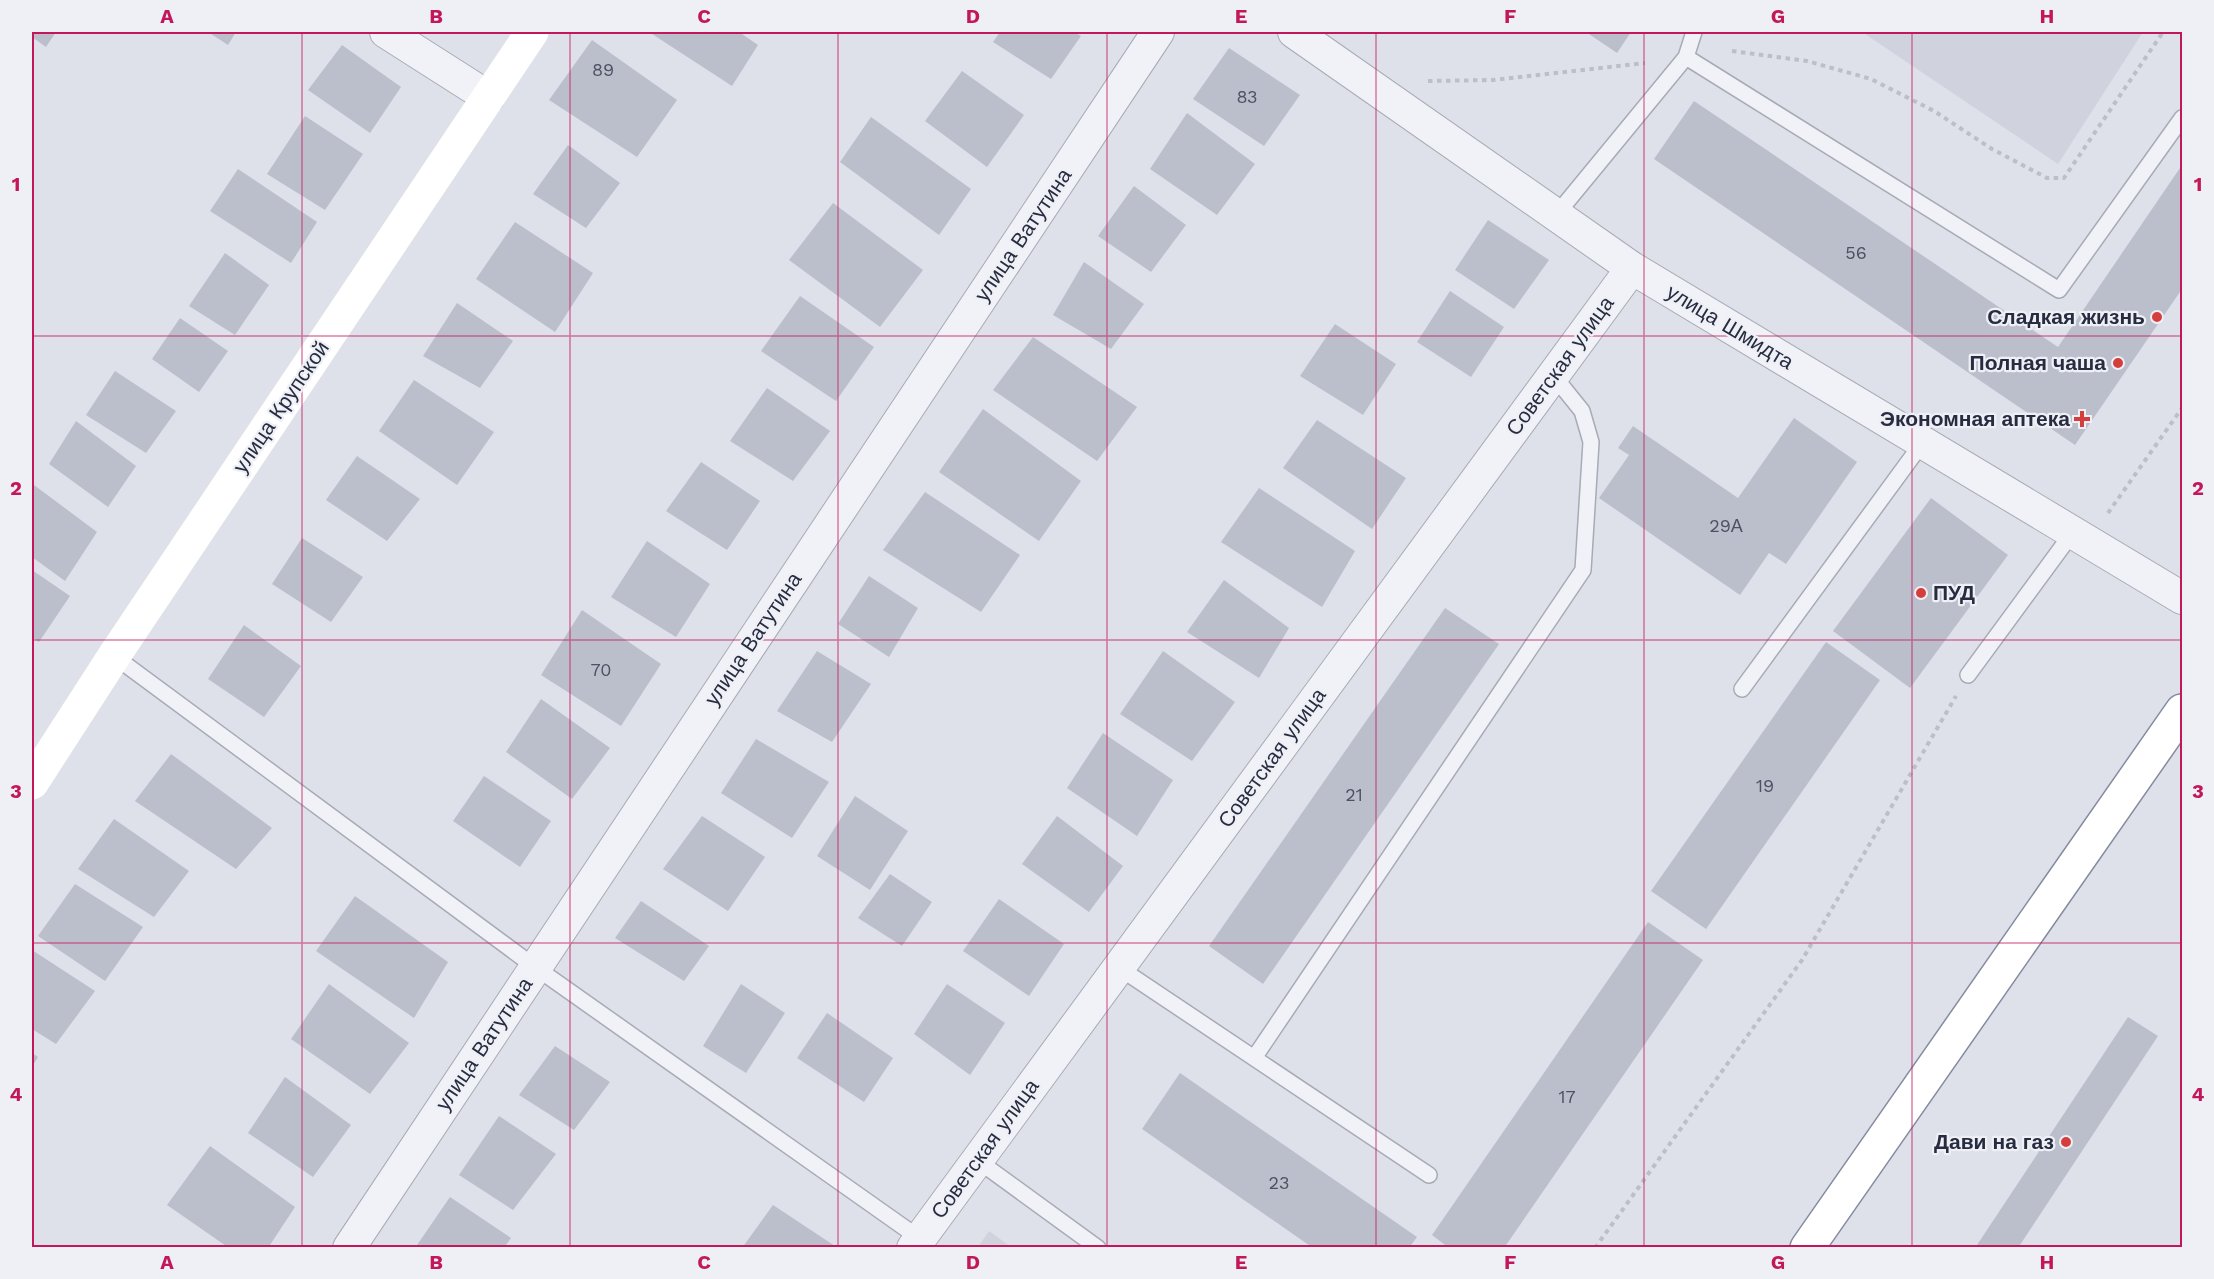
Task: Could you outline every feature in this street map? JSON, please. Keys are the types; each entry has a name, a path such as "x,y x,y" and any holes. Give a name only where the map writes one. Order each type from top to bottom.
{"main road":[{"name":"улица Крупской","path":"32,783 114,656 532,32"},
{"path":"1807,1248 2182,711"}],"street":[{"path":"386,32 488,97"},
{"name":"улица Ватутина","path":"349,1248 1158,32"},
{"name":"улица Шмидта","path":"1294,32 1632,268 2182,598"},
{"name":"Советская улица","path":"916,1243 1632,268"}],"lane":[{"path":"1556,215 1686,57 1694,32"},
{"path":"1686,57 2059,290 2182,118"},
{"path":"1254,1058 1583,570 1591,442 1582,411 1553,375"},
{"path":"1742,689 1923,442"},
{"path":"1968,675 2080,536"},
{"path":"114,656 535,967 916,1243"},
{"path":"1118,967 1429,1174"},
{"path":"977,1160 1098,1248"}],"path":[{"path":"2080,536 2182,408"},
{"path":"1595,1248 1802,960 1968,675"}],"shaded area":[{"path":"1862,32 2143,32 2058,164"},
{"path":"989,1231 1011,1247 978,1247"}],"building":[{"path":"32,32 56,32 46,47 32,37"},
{"path":"208,32 236,32 228,45"},
{"path":"649,32 739,32 758,45 732,86"},
{"path":"1000,32 1074,32 1081,36 1051,79 993,42"},
{"path":"1586,32 1631,32 1617,53"},
{"path":"592,40 677,100 637,157 549,100"},
{"path":"342,45 401,87 370,133 308,90"},
{"path":"1229,48 1300,95 1264,146 1193,99"},
{"path":"962,71 1024,115 987,167 925,121"},
{"path":"1694,101 2058,347 2182,165 2182,289 2075,445 1654,159"},
{"path":"1187,113 1255,164 1217,215 1150,169"},
{"path":"305,116 363,154 325,210 267,174"},
{"path":"871,117 971,189 939,235 840,162"},
{"path":"568,145 620,183 586,228 533,194"},
{"path":"238,169 317,222 291,263 210,211"},
{"path":"1134,186 1186,225 1151,272 1098,236"},
{"path":"833,203 923,270 880,327 789,260"},
{"path":"1488,220 1549,260 1514,309 1455,270"},
{"path":"515,222 593,273 555,332 476,279"},
{"path":"225,253 269,285 235,335 189,306"},
{"path":"1084,262 1144,304 1111,349 1053,315"},
{"path":"1450,291 1504,327 1471,377 1417,342"},
{"path":"800,296 874,347 836,401 761,351"},
{"path":"457,303 513,341 480,388 423,356"},
{"path":"180,318 228,351 199,392 152,359"},
{"path":"1335,324 1396,364 1363,415 1300,376"},
{"path":"1033,337 1137,407 1097,461 993,390"},
{"path":"115,371 176,411 146,453 86,415"},
{"path":"414,380 494,432 457,485 379,431"},
{"path":"767,388 830,431 793,481 730,441"},
{"path":"983,409 1081,481 1039,541 939,472"},
{"path":"1794,418 1857,462 1786,564 1769,553 1740,595 1599,498 1629,455 1618,448 1633,426 1738,498"},
{"path":"1317,420 1406,478 1372,529 1283,468"},
{"path":"76,421 136,466 108,507 49,464"},
{"path":"357,456 420,499 387,541 326,500"},
{"path":"701,462 760,501 727,550 666,511"},
{"path":"34,485 97,532 65,581 32,557 32,489"},
{"path":"1259,488 1355,551 1322,607 1221,542"},
{"path":"925,492 1020,555 981,612 883,550"},
{"name":"ПУД","path":"1931,498 2008,555 1910,688 1833,631"},
{"path":"302,538 363,577 331,622 272,584"},
{"path":"647,541 710,584 676,637 611,597"},
{"path":"32,570 70,596 39,642 32,637"},
{"path":"869,576 918,608 889,657 838,624"},
{"path":"1224,580 1289,628 1259,678 1187,632"},
{"path":"1445,608 1499,644 1263,984 1209,946"},
{"path":"582,610 661,664 621,726 541,675"},
{"path":"244,625 301,666 264,717 208,679"},
{"path":"1826,642 1880,680 1706,929 1651,891"},
{"path":"817,651 871,684 832,742 777,711"},
{"path":"1163,651 1235,702 1192,761 1120,714"},
{"path":"541,699 610,748 572,799 506,752"},
{"path":"1103,733 1173,780 1137,836 1067,788"},
{"path":"756,739 829,782 792,838 721,793"},
{"path":"171,754 272,828 236,869 135,801"},
{"path":"484,776 551,821 520,867 453,821"},
{"path":"855,796 908,831 870,890 817,856"},
{"path":"702,816 765,857 728,911 663,869"},
{"path":"1057,816 1123,866 1089,912 1022,864"},
{"path":"114,819 189,871 154,917 78,869"},
{"path":"890,874 932,902 902,946 858,918"},
{"path":"75,884 143,927 105,981 38,936"},
{"path":"355,896 448,962 414,1018 316,951"},
{"path":"999,899 1064,944 1029,996 963,951"},
{"path":"641,901 709,946 684,981 615,938"},
{"path":"1648,922 1703,960 1504,1248 1449,1248 1432,1235"},
{"path":"32,950 95,991 56,1044 32,1029"},
{"path":"329,984 409,1043 370,1094 291,1039"},
{"path":"741,984 785,1013 746,1073 703,1046"},
{"path":"947,984 1005,1023 970,1075 914,1034"},
{"path":"827,1013 893,1058 864,1102 797,1058"},
{"name":"Дави на газ","path":"2128,1017 2158,1036 2018,1248 1975,1248"},
{"path":"555,1046 610,1082 574,1130 519,1095"},
{"path":"32,1053 38,1057 32,1067"},
{"path":"1180,1073 1417,1237 1409,1248 1313,1248 1142,1129"},
{"path":"285,1077 351,1125 313,1177 248,1133"},
{"path":"499,1116 556,1154 513,1210 459,1175"},
{"path":"210,1146 295,1207 268,1248 229,1248 167,1205"},
{"path":"450,1197 511,1238 504,1248 415,1248"},
{"path":"773,1205 838,1248 742,1248"}],"place":[{"name":"Сладкая жизнь","path":"2157,317"},
{"name":"Полная чаша","path":"2118,363"},
{"name":"Экономная аптека","path":"2082,419"},
{"name":"ПУД","path":"1921,593"},
{"name":"Дави на газ","path":"2066,1142"}]}
